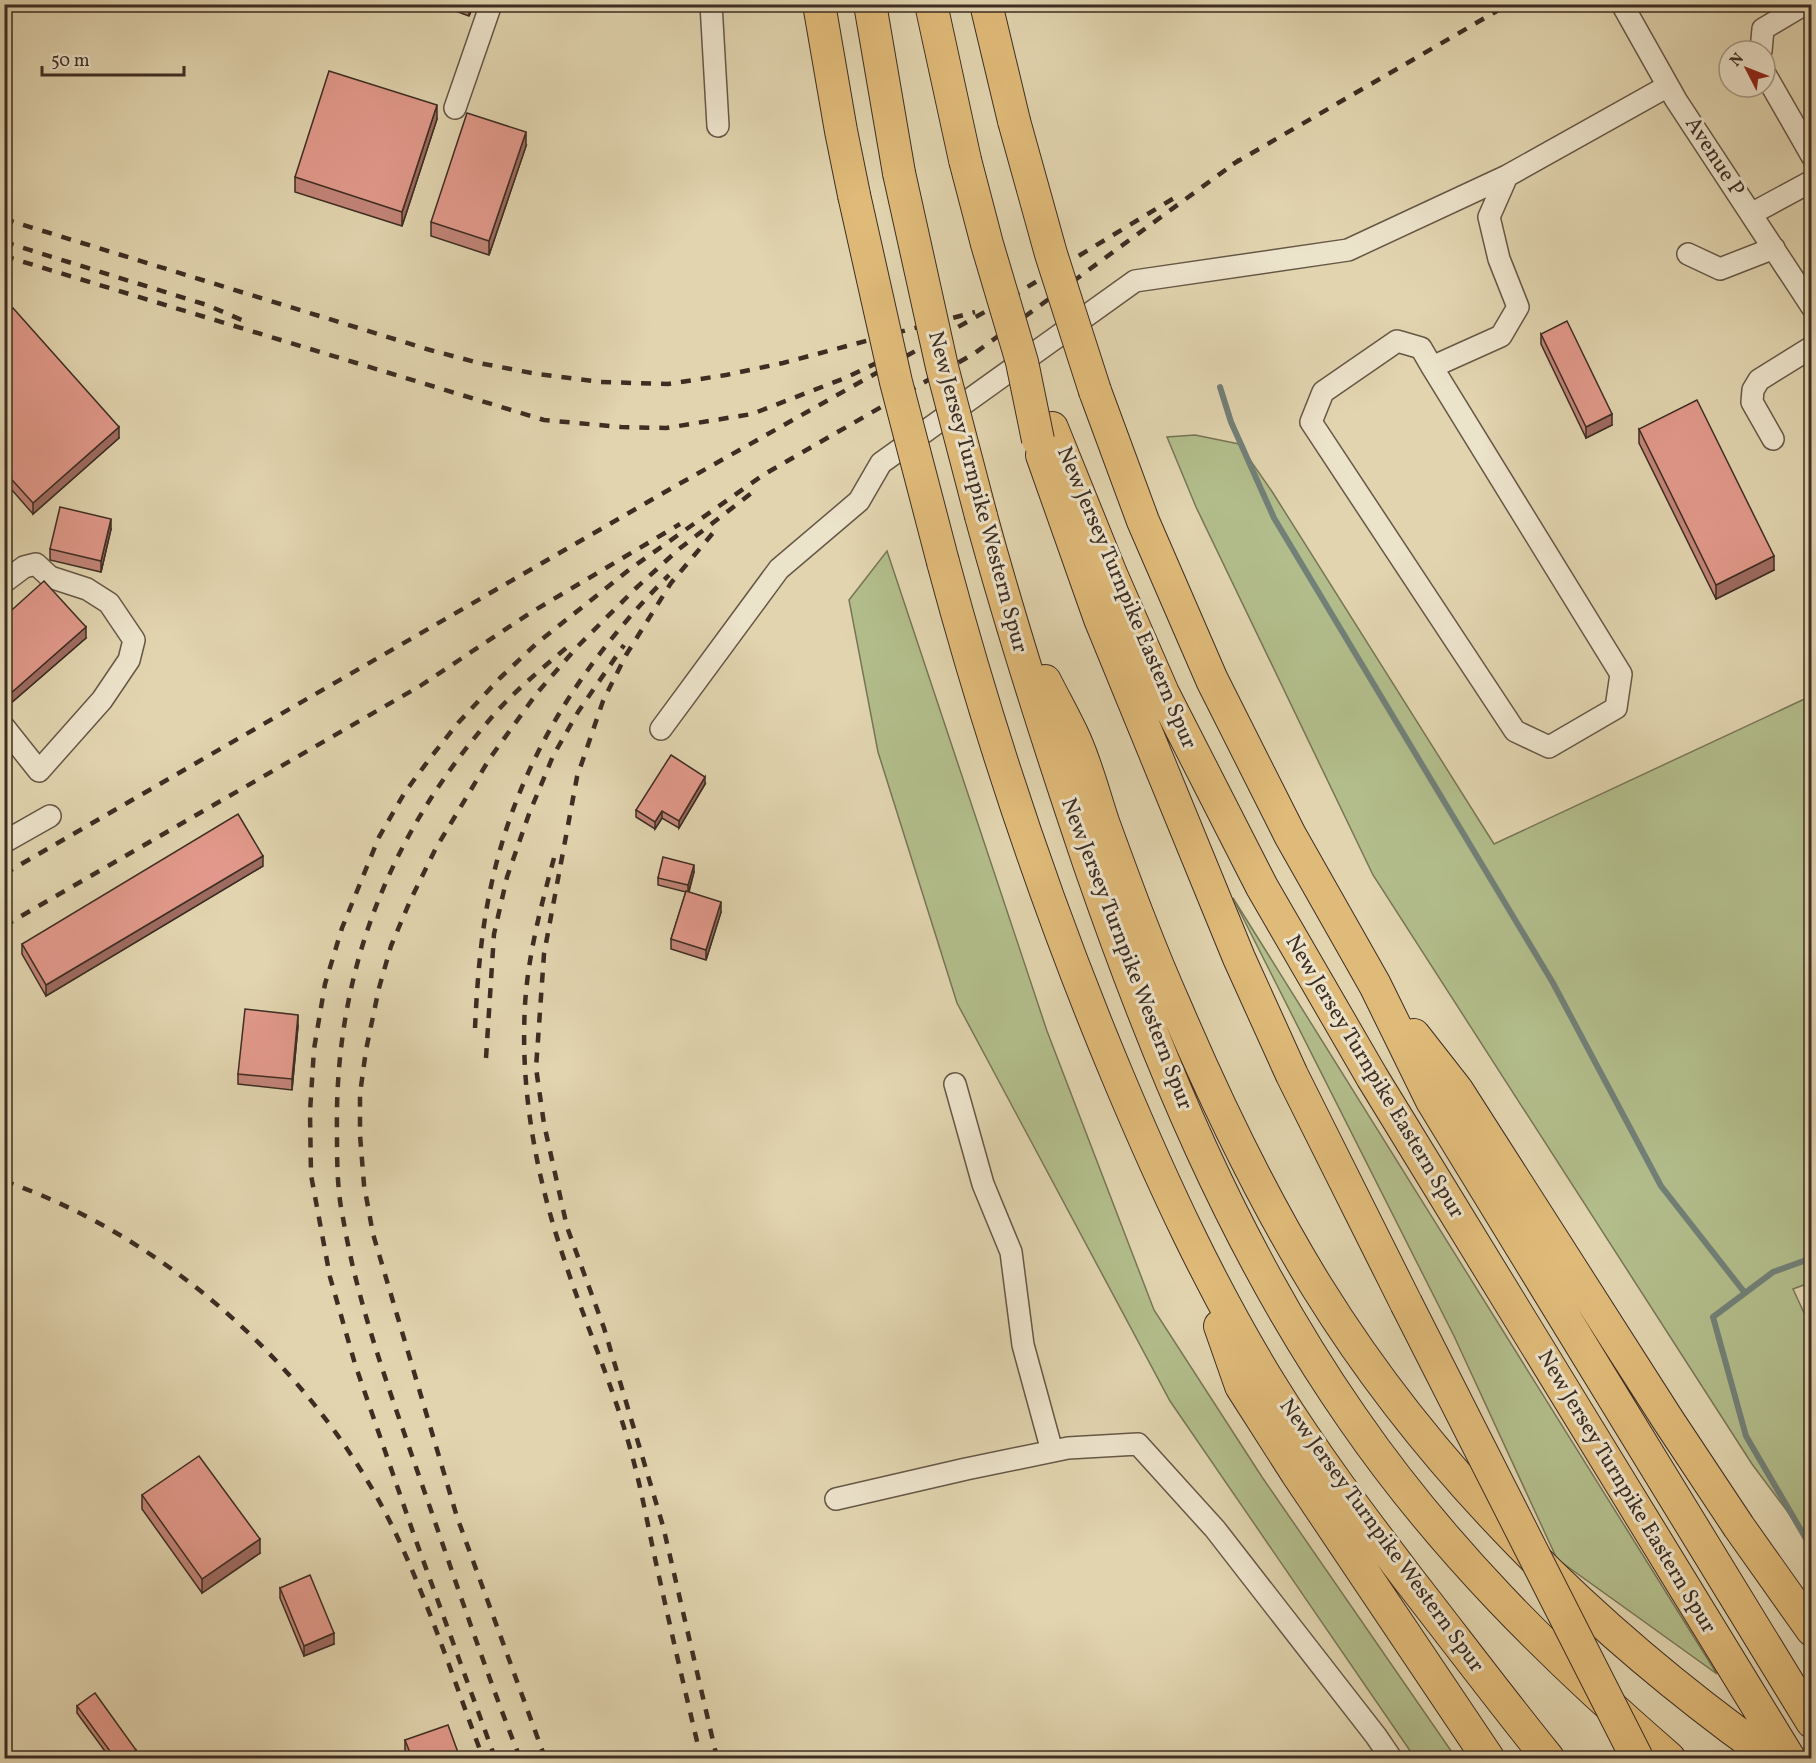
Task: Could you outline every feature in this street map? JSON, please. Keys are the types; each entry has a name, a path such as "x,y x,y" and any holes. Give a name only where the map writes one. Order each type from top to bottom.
{"highway":[{"name":"New Jersey Turnpike Western Spur","path":"819,4 854,195 896,382 943,562 985,708 1063,938 1134,1116 1184,1227 1245,1341 1293,1421 1449,1633 1548,1758"},
{"name":"New Jersey Turnpike Western Spur","path":"870,4 899,172 942,367 1026,674 1110,924 1173,1084 1224,1199 1285,1313 1354,1422 1405,1490 1458,1554 1548,1649 1669,1758"},
{"name":"New Jersey Turnpike Eastern Spur","path":"931,4 965,160 987,244 1045,434 1111,574 1163,693 1273,906 1366,1067 1789,1758"},
{"name":"New Jersey Turnpike Eastern Spur","path":"986,4 1014,121 1051,254 1095,391 1136,502 1212,680 1290,835 1375,985 1432,1101 1812,1722"},
{"name":"New Jersey Turnpike Eastern Spur","path":"1045,434 1045,466 1101,619 1223,920 1292,1075 1637,1758"},
{"path":"1006,606 1076,741 1141,922 1205,1074 1255,1178 1314,1281 1373,1369 1418,1427 1468,1487 1555,1578 1695,1700 1772,1758"},
{"name":"New Jersey Turnpike Eastern Spur","path":"1375,985 1457,1090 1668,1420 1739,1527 1812,1630"},
{"path":"1184,1227 1241,1386 1488,1758"}],"street":[{"path":"455,108 491,4"},
{"path":"711,4 718,126"},
{"name":"Avenue P","path":"1622,4 1668,86 1812,307"},
{"path":"1762,39 1763,29 1805,4"},
{"path":"661,729 779,569 859,501 881,464 1135,281 1347,250 1507,176 1668,86"},
{"path":"1777,95 1812,156"},
{"path":"1432,367 1501,336 1518,307 1499,259 1489,217 1507,176"},
{"path":"1751,214 1812,181"},
{"path":"1688,254 1720,269 1774,248"},
{"path":"1397,341 1421,348 1432,367 1621,674 1616,708 1549,747 1515,731 1311,422 1323,392 1397,341"},
{"path":"1773,439 1752,402 1753,390 1759,380 1812,347"},
{"path":"4,582 24,567 36,564 50,578 87,590 109,603 134,640 129,660 102,700 39,771 4,727"},
{"path":"4,842 50,816"},
{"path":"955,1084 983,1184 1011,1252 1023,1345 1052,1451"},
{"path":"836,1499 1068,1448 1138,1444 1215,1529 1391,1758"}],"green space":[{"path":"1195,435 1239,444 1273,493 1494,844 1811,696 1812,1282 1793,1289 1811,1328 1811,1543 1752,1464 1373,875 1196,507 1167,437"},
{"path":"887,551 1047,1031 1154,1310 1262,1477 1456,1758 1415,1758 1170,1401 957,1003 878,752 849,600"},
{"path":"1233,898 1717,1674 1557,1559 1454,1336"}],"building":[{"path":"457,4 471,4 469,9"},
{"path":"329,71 437,105 402,212 295,177"},
{"path":"467,113 526,132 489,241 431,222"},
{"path":"13,308 119,427 33,503 4,471 4,316"},
{"path":"1567,321 1612,414 1586,427 1541,334"},
{"path":"1697,400 1774,556 1716,585 1639,429"},
{"path":"60,507 111,519 101,561 50,549"},
{"path":"44,581 86,627 11,693 4,685 4,617"},
{"path":"671,755 705,777 679,821 662,811 655,822 636,810"},
{"path":"238,814 263,856 46,985 22,944"},
{"path":"663,857 694,865 688,885 658,878"},
{"path":"686,891 721,902 706,950 671,939"},
{"path":"245,1009 298,1015 292,1079 238,1074"},
{"path":"199,1456 260,1539 202,1579 142,1495"},
{"path":"310,1575 334,1633 304,1646 280,1588"},
{"path":"95,1693 136,1750 124,1758 115,1758 77,1706"},
{"path":"448,1725 460,1758 412,1758 405,1740"}],"waterway":[{"path":"1220,387 1231,422 1274,518 1553,983 1661,1186 1745,1293"},
{"path":"1812,1258 1773,1272 1713,1317 1746,1436 1812,1549"}],"railway":[{"path":"1233,164 1509,4"},
{"path":"495,1758 355,1364 330,1277 311,1175 310,1112 314,1049 325,984 342,928 379,837 405,792 431,757 458,723 500,678 536,644 630,569 763,475 975,353 1239,160"},
{"path":"4,874 672,488 1006,300 1179,195"},
{"path":"4,219 430,350 479,363 537,374 601,382 668,384 726,375 783,363 975,312"},
{"path":"4,242 207,305 244,321"},
{"path":"4,256 544,420 621,427 666,428 752,414 845,378 885,359"},
{"path":"545,1758 457,1517 373,1234 364,1185 360,1135 360,1094 366,1050 379,988 391,946 410,901 436,848 490,758 537,693 578,646 679,549 758,488"},
{"path":"4,926 420,686 530,613 680,524"},
{"path":"717,1758 663,1526 604,1328 567,1227 544,1124 536,1068 544,954 577,777 603,701 626,655 671,583 718,527"},
{"path":"475,1028 479,965 488,901 513,809 553,724 578,685 605,647 669,575"},
{"path":"520,1758 480,1653 397,1412 357,1284 338,1186 339,1075 345,1018 357,964 374,911 396,860 423,811 455,764 491,718 520,688 572,643"},
{"path":"486,1058 494,934 507,877 529,814 553,756 578,712 624,645"},
{"path":"554,858 532,949 525,1005 525,1069 532,1132 553,1225 613,1394 632,1455 701,1758"},
{"path":"4,1181 65,1206 125,1238 181,1276 234,1320 283,1368 326,1420 364,1476 396,1534 431,1617 483,1758"}]}
